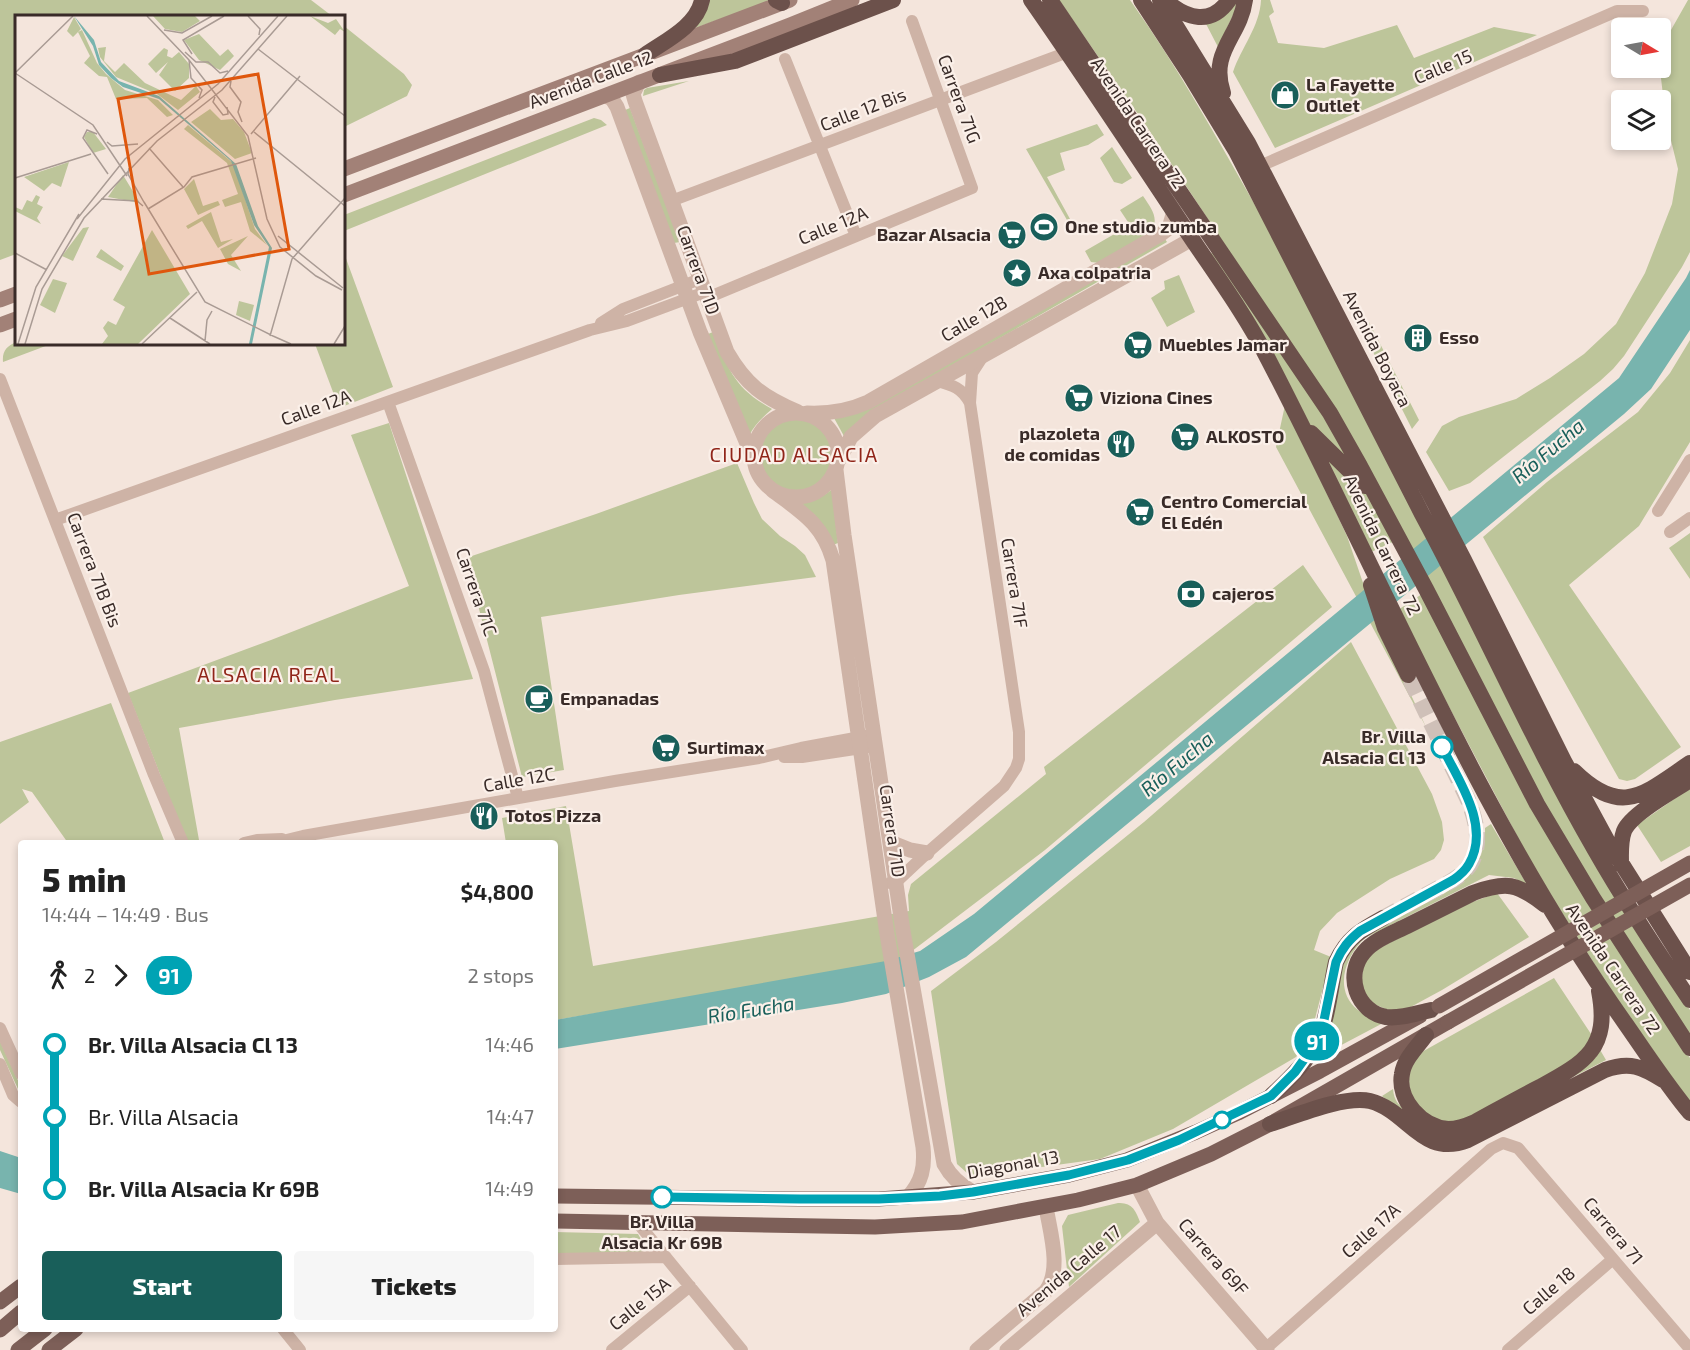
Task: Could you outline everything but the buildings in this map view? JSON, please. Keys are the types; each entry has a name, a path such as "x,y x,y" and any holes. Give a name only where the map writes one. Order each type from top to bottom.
{"highway":[{"path":"645,55 682,30 693,18 702,0"},
{"path":"660,75 735,61 893,0"},
{"name":"Avenida Carrera 72","path":"1031,0 1252,329 1302,424 1353,530 1388,616 1514,849 1597,984 1687,1108"},
{"name":"Avenida Carrera 72","path":"1050,0 1330,412 1426,589 1537,804 1599,908 1690,1048"},
{"path":"1141,0 1184,66 1260,166 1284,211 1289,253"},
{"path":"1160,0 1213,84 1289,253 1370,411 1428,509 1621,865 1690,972"},
{"path":"1165,0 1178,11 1204,17 1215,14 1229,0"},
{"path":"1231,128 1221,87 1219,66 1222,52 1240,20 1245,0"},
{"name":"Avenida Boyaca","path":"1284,211 1396,428 1428,509"},
{"path":"1370,411 1396,428"},
{"path":"1302,424 1377,498"},
{"path":"1458,565 1548,763 1595,850 1690,1000"},
{"path":"1388,616 1408,675"},
{"path":"1564,761 1596,791 1617,798 1639,795 1690,763"},
{"path":"1621,865 1621,839 1625,828 1645,810 1690,780"},
{"path":"1435,1008 1389,1018 1366,1008 1359,999 1354,981 1357,965 1363,953 1390,934 1473,893 1498,885 1506,885 1528,893 1549,909"},
{"path":"1271,1096 1295,1072 1318,1040 1336,962 1341,952 1348,941 1360,931 1383,918"},
{"path":"1675,951 1690,963"},
{"path":"1426,1035 1407,1060 1402,1072 1403,1094 1414,1112 1424,1120 1447,1129 1460,1128 1570,1070 1587,1057 1599,1036 1602,1023 1603,1010 1597,984"},
{"path":"1270,1124 1342,1102 1368,1101 1389,1108 1413,1129 1431,1140 1453,1145 1468,1140 1616,1066 1634,1066 1648,1070 1667,1082"}],"main road":[{"name":"Avenida Calle 12","path":"345,195 852,0"},
{"name":"Avenida Calle 12","path":"345,169 783,1"},
{"path":"0,300 15,294"},
{"path":"0,325 15,319"},
{"path":"1435,1008 1690,863"},
{"path":"558,1221 875,1227 962,1222 1078,1200 1137,1185 1211,1155 1270,1124 1690,885"},
{"name":"Diagonal 13","path":"558,1196 800,1199 908,1197 973,1192 1069,1175 1128,1160 1179,1140 1271,1096 1435,1008"},
{"path":"0,1302 18,1288"},
{"path":"0,1330 18,1315"},
{"path":"18,1350 41,1332"},
{"path":"49,1350 72,1332"}],"street":[{"name":"Calle 15","path":"1260,166 1617,11 1642,11"},
{"name":"Carrera 71G","path":"912,21 972,188"},
{"name":"Calle 12 Bis","path":"671,201 1068,52"},
{"path":"785,59 856,236"},
{"name":"Carrera 71D","path":"639,82 633,94 635,101 727,352 741,374 760,392 783,406 802,413"},
{"name":"Carrera 71D","path":"606,96 612,99 617,107 712,363 754,460"},
{"name":"Calle 12A","path":"55,520 590,330 623,309 685,292 704,290 856,236 972,188"},
{"name":"Calle 12B","path":"802,413 822,414 845,411 868,402 1161,234 1169,228 1174,211"},
{"name":"Calle 12B","path":"837,465 851,437 876,416 1192,239"},
{"name":"Carrera 71F","path":"927,852 1004,786 1016,768 1020,745 970,403 972,373 983,355"},
{"name":"Carrera 71B Bis","path":"0,379 154,775 182,840"},
{"path":"936,381 959,388 970,403"},
{"name":"Carrera 71C","path":"388,402 484,671 518,798"},
{"path":"802,413 816,417 831,430 838,450 837,465 828,483 822,489 809,496 794,497 772,490 758,474 754,460 758,436 768,423 782,415 802,413"},
{"path":"1658,512 1690,460"},
{"name":"Carrera 71D","path":"837,465 880,884 924,1161 920,1181 908,1197"},
{"name":"Carrera 71D","path":"772,490 809,519 823,534 833,560 867,742 890,842 903,931 944,1164 955,1180 973,1192"},
{"path":"1670,532 1690,518"},
{"name":"Calle 12C","path":"257,840 286,839 759,758 801,748 867,742"},
{"name":"Carrera 71B Bis","path":"154,775 161,806 175,840"},
{"path":"890,842 910,850 927,852"},
{"path":"880,884 896,882 927,852"},
{"path":"0,1028 18,1067"},
{"path":"0,1064 13,1095 18,1099"},
{"name":"Carrera 71","path":"1503,1143 1518,1148 1690,1349"},
{"name":"Calle 17A","path":"1265,1350 1491,1149 1503,1143"},
{"name":"Carrera 69F","path":"1137,1185 1157,1222 1265,1350"},
{"name":"Avenida Calle 17","path":"977,1350 1046,1291 1050,1284 1054,1275 1054,1261 1046,1206"},
{"path":"637,1222 742,1350"},
{"name":"Avenida Calle 17","path":"1007,1350 1157,1222"},
{"path":"558,1259 666,1257"},
{"name":"Calle 18","path":"1508,1350 1613,1259"},
{"name":"Calle 15A","path":"612,1350 690,1286"},
{"path":"285,1332 300,1350"}],"green space":[{"path":"0,0 311,0 331,15 15,15 15,254 0,260"},
{"path":"705,0 767,0 770,1 684,32"},
{"path":"1059,0 1130,0 1181,78 1259,212 1645,942 1690,1010 1690,1038 1561,834 1245,275"},
{"path":"1240,0 1218,47 1205,22"},
{"path":"1261,0 1270,0 1274,12 1269,16 1278,43 1324,48 1397,25 1414,58 1494,27 1537,35 1275,148 1233,72 1254,28"},
{"path":"1690,0 1690,252 1624,356 1613,369 1470,483 1449,491 1426,452 1442,426 1459,417 1516,399 1584,354 1616,324 1645,273 1672,204 1678,169 1671,140 1671,90 1662,90 1661,78 1671,78 1671,30"},
{"path":"345,27 404,74 412,85 407,96 345,127"},
{"path":"689,81 643,96 647,88"},
{"path":"630,108 680,242 674,243 625,110"},
{"path":"594,118 607,125 345,231 345,215"},
{"path":"1097,124 1104,135 1088,145 1060,153 1065,170 1047,177 1070,219 1067,220 1026,149"},
{"path":"1112,147 1132,178 1122,184 1114,182 1100,158"},
{"path":"1143,196 1155,218 1151,233 1100,263 1091,262 1085,251 1130,225 1120,210"},
{"path":"1165,239 1167,242 880,407 845,438 834,418"},
{"path":"1213,252 1312,397 1354,469 1309,424 1210,254"},
{"path":"345,256 393,387 339,408 315,345 345,345"},
{"path":"1179,275 1195,312 1167,327 1151,298 1165,289 1164,281"},
{"path":"1369,322 1419,420 1412,429 1360,326"},
{"path":"713,332 734,377 749,393 772,409 756,425 749,436 708,334"},
{"path":"1690,340 1690,442 1639,526 1569,585 1681,747 1635,779 1627,781 1619,779 1483,537 1547,482 1638,412 1670,373"},
{"path":"15,342 15,345 48,345 3,362 3,355 10,345"},
{"path":"1285,405 1347,536 1375,618 1426,727 1276,447"},
{"path":"796,417 817,423 827,433 833,454 827,475 817,485 796,491 775,485 765,475 759,454 765,433 775,423"},
{"path":"389,423 473,679 335,700 179,728 199,840 186,840 128,693 409,586 351,435"},
{"path":"1317,445 1371,498 1393,542 1369,553"},
{"path":"737,463 762,519 805,555 816,577 679,595 541,617 564,770 522,777 466,558"},
{"path":"831,490 838,543 833,545 801,502 820,497"},
{"path":"1690,533 1690,579 1669,548"},
{"path":"1303,565 1332,607 1045,850 895,964 558,1020 558,840 506,840 502,818 566,806 593,966 909,911 908,895 911,884 1046,774 1044,767"},
{"path":"1422,594 1665,1022 1690,1058 1690,1101 1609,987 1536,872 1398,610"},
{"path":"1351,642 1432,794 1442,822 1444,840 1441,850 1434,859 1390,879 1337,913 1320,931 1314,950 1331,957 1310,1038 1296,1057 1173,1129 1100,1159 977,1176 967,1173 957,1164 931,991 996,942 1144,822"},
{"path":"111,703 164,840 66,840 32,792 22,789 29,802 0,824 0,742"},
{"path":"1690,788 1690,846 1661,862 1637,825"},
{"path":"1491,824 1528,886 1514,878 1489,875 1365,938 1347,963 1344,983 1346,993 1350,1002 1358,1010 1385,1022 1313,1060 1343,962 1363,935 1442,895 1471,873 1481,855 1485,828"},
{"path":"1497,893 1529,937 1407,1009 1393,1012 1369,1002 1360,990 1364,962 1372,952 1456,908"},
{"path":"1554,978 1595,1040 1577,1060 1465,1119 1451,1122 1424,1114 1410,1094 1409,1079 1411,1064 1420,1053"},
{"path":"0,1041 18,1080 18,1089 0,1050"},
{"path":"1599,1048 1606,1060 1460,1135 1447,1136 1426,1130 1408,1119 1382,1096 1393,1089 1394,1097 1399,1105 1422,1123 1430,1128 1453,1132 1471,1127 1589,1063 1596,1057"},
{"path":"1118,1203 1130,1206 1140,1222 1069,1287 1062,1226 1068,1215"},
{"path":"558,1232 638,1234 647,1250 634,1254 558,1254"}],"water":[{"name":"Río Fucha","path":"1690,270 1690,330 1651,389 1624,414 966,957 929,977 886,994 558,1049 558,1019 886,961 920,951 974,914 1619,378"},
{"path":"0,1151 18,1157 18,1193 0,1188"}],"tunnel":[{"path":"1383,918 1450,882 1465,871 1475,855 1477,846 1476,827 1468,800 1408,675"}],"bus line":[{"name":"91","path":"662,1197 879,1199 973,1192 1069,1175 1128,1160 1179,1140 1271,1096 1295,1072 1318,1040 1336,962 1348,941 1360,931 1453,880 1470,864 1477,842 1474,816 1442,747"}],"place":[{"name":"La Fayette Outlet","path":"1285,95"},
{"name":"One studio zumba","path":"1044,227"},
{"name":"Bazar Alsacia","path":"1012,235"},
{"name":"Axa colpatria","path":"1017,273"},
{"name":"Esso","path":"1418,338"},
{"name":"Muebles Jamar","path":"1138,345"},
{"name":"Viziona Cines","path":"1079,398"},
{"name":"ALKOSTO","path":"1185,437"},
{"name":"plazoleta de comidas","path":"1121,444"},
{"name":"Centro Comercial El Edén","path":"1140,512"},
{"name":"cajeros","path":"1191,594"},
{"name":"Empanadas","path":"539,699"},
{"name":"Br. Villa Alsacia Cl 13","path":"1442,747"},
{"name":"Surtimax","path":"666,748"},
{"name":"Totos Pizza","path":"484,816"},
{"name":"Br. Villa Alsacia Kr 69B","path":"662,1197"}],"district":[{"name":"CIUDAD ALSACIA","path":"794,455"},
{"name":"ALSACIA REAL","path":"269,675"}]}
